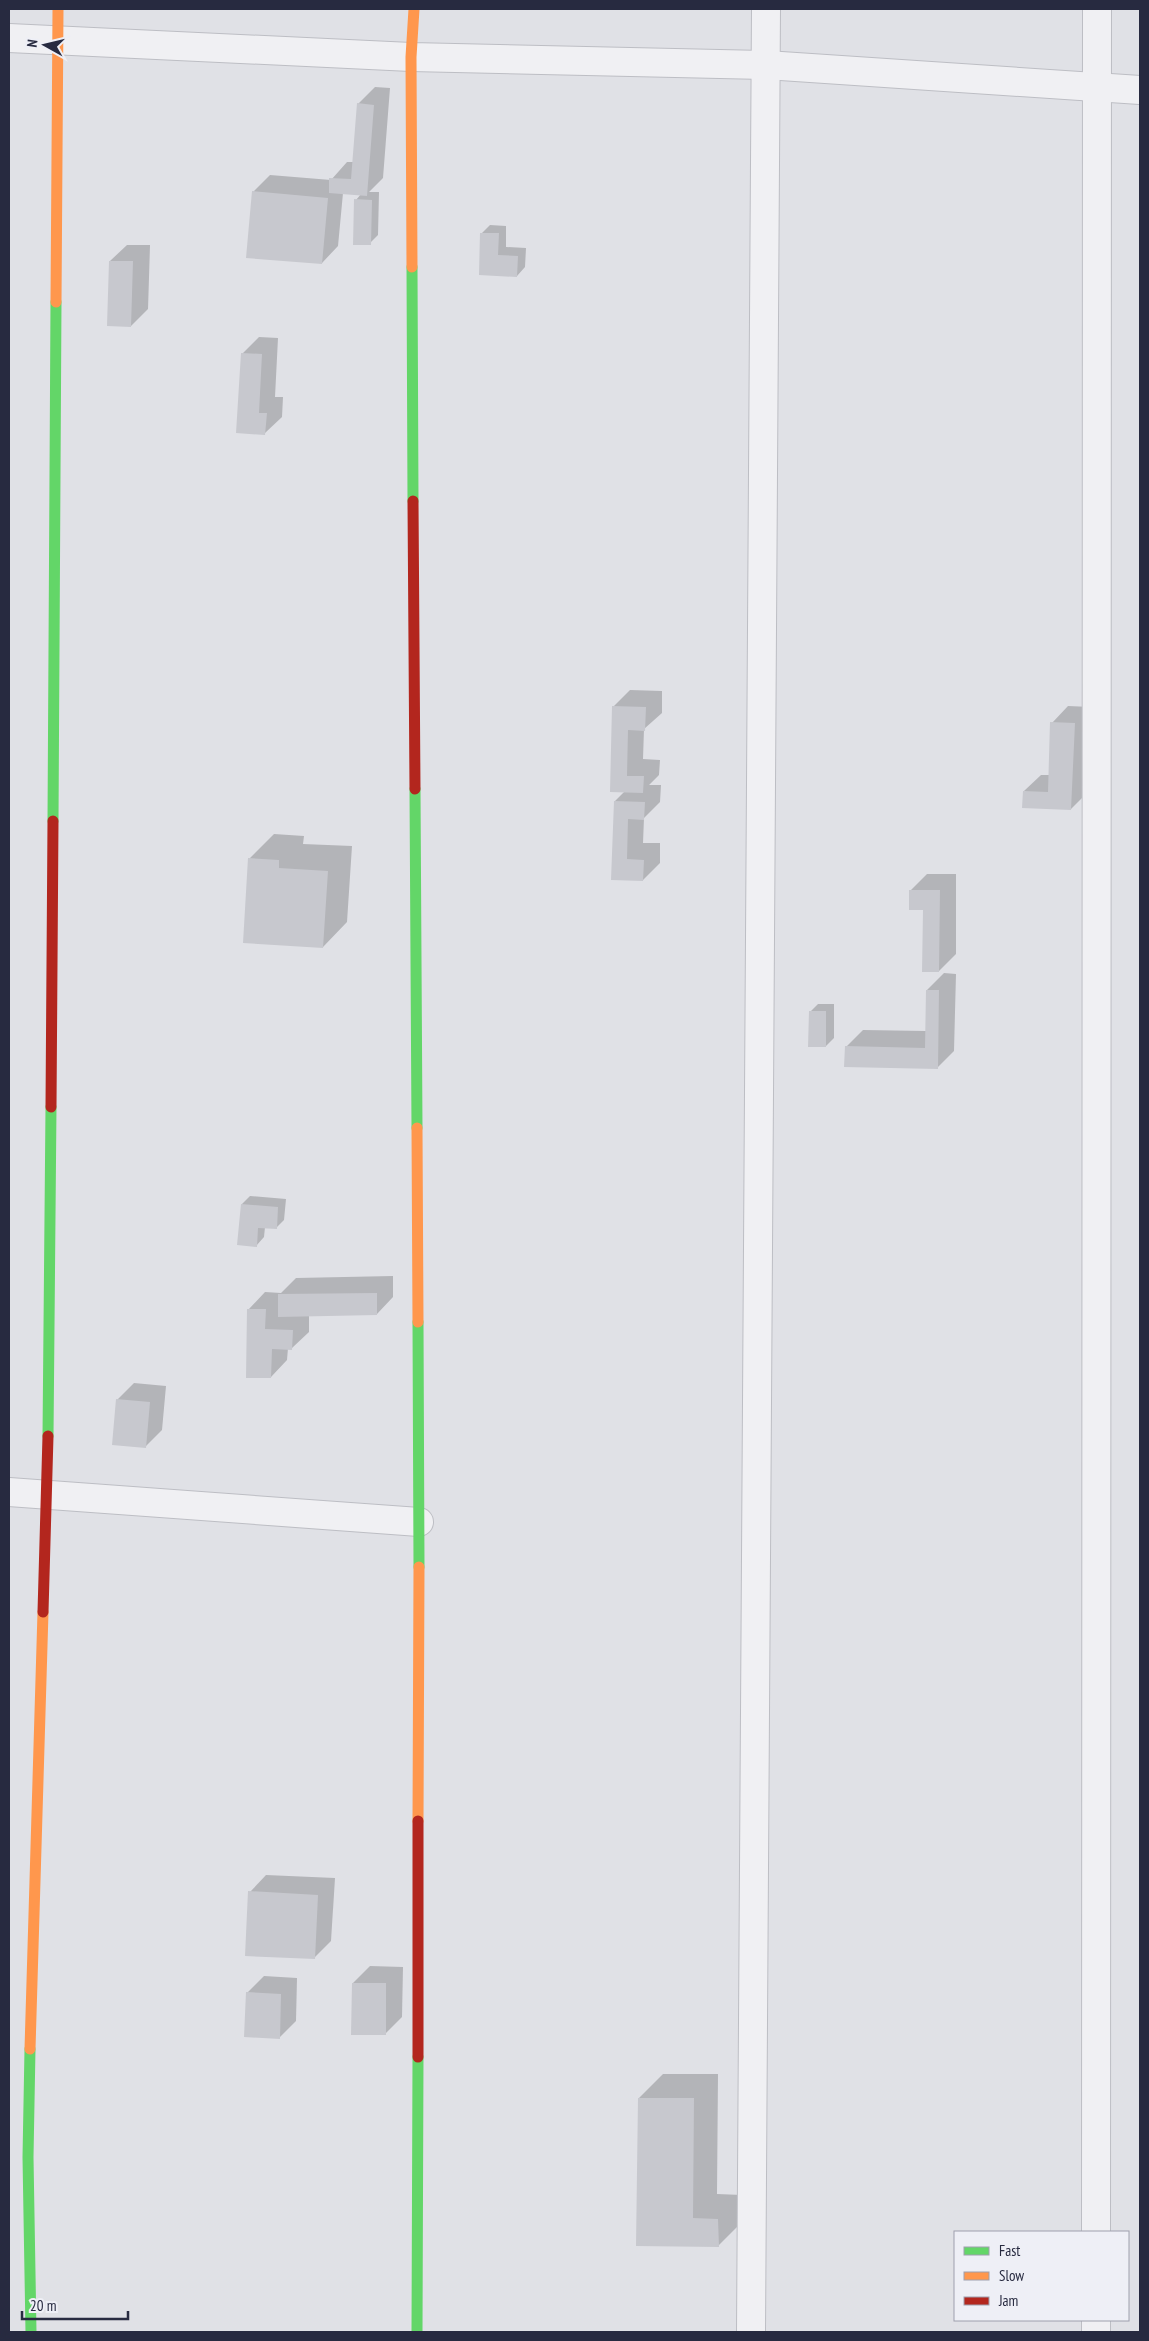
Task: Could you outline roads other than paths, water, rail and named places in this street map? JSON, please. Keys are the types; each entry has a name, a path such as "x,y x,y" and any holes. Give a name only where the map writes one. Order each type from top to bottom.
{"street":[{"path":"30,2332 28,2157 31,1957 36,1766 48,1494 58,9"},
{"path":"414,9 411,57 418,1522 417,2332"},
{"path":"751,2332 766,9"},
{"path":"1096,2231 1097,9"},
{"path":"9,38 411,57 766,65 1140,90"},
{"path":"9,1492 418,1522"}]}
